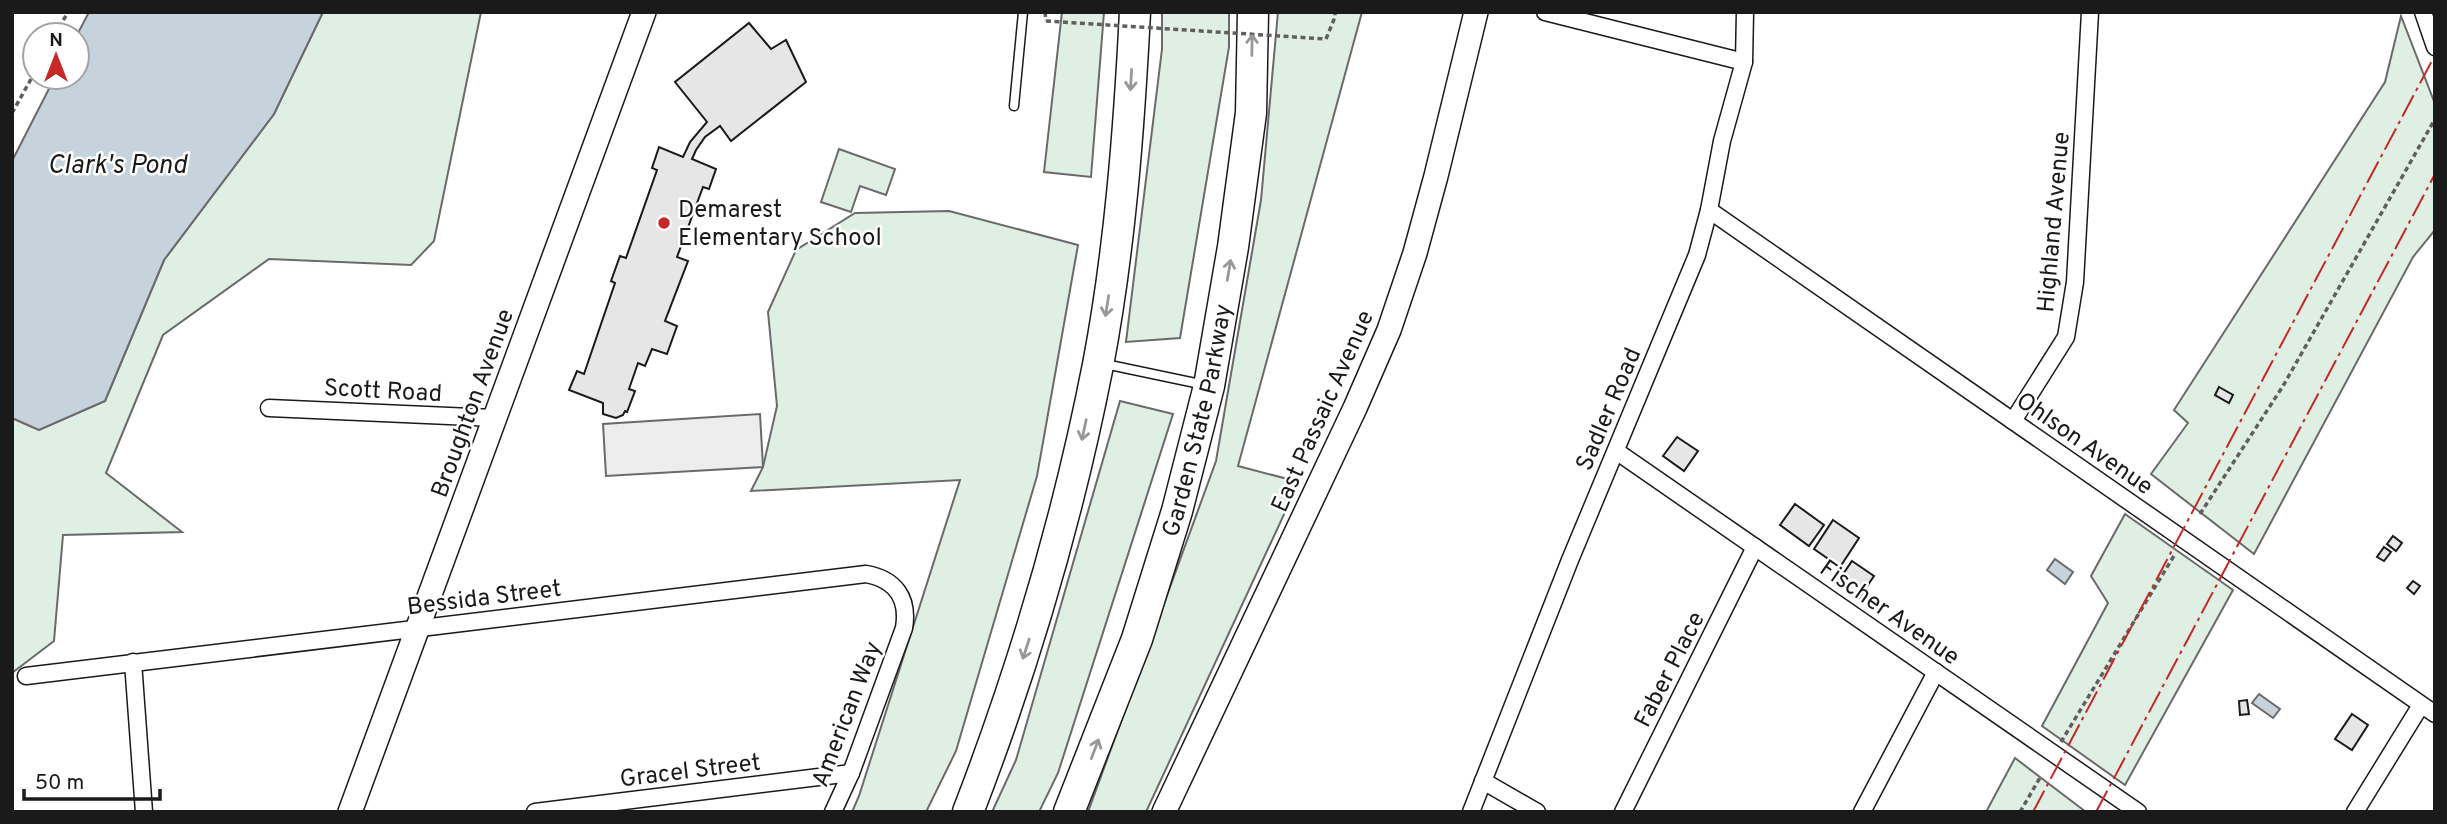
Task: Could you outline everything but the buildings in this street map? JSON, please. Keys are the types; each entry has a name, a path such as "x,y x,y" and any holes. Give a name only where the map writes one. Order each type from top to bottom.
{"highway":[{"path":"968,812 999,733 1038,610 1073,485 1098,363 1116,246 1129,132 1135,12"},
{"name":"Garden State Parkway","path":"1069,812 1137,639 1177,511 1209,386 1233,247 1251,113 1253,12"}],"main road":[{"name":"Broughton Avenue","path":"350,812 644,12"},
{"name":"East Passaic Avenue","path":"1164,812 1389,330 1415,254 1476,12"}],"street":[{"path":"1545,12 1744,62"},
{"name":"Sadler Road","path":"1471,812 1697,255 1722,141 1744,62 1745,12"},
{"name":"Highland Avenue","path":"2014,421 2066,337 2075,282 2090,12"},
{"path":"2423,12 2435,47"},
{"name":"Ohlson Avenue","path":"1709,210 2435,714"},
{"name":"Scott Road","path":"269,408 494,418"},
{"name":"Fischer Avenue","path":"1616,450 2138,812"},
{"name":"Faber Place","path":"1623,812 1755,547"},
{"name":"Bessida Street","path":"26,676 866,574 879,576 899,591 906,615 902,632"},
{"name":"American Way","path":"833,812 851,773 902,632"},
{"path":"133,662 144,812"},
{"path":"1862,812 1936,672"},
{"path":"2355,812 2421,705"},
{"name":"Gracel Street","path":"535,812 851,773"},
{"path":"1483,780 1537,812"}],"lane":[{"path":"1014,106 1023,12"},
{"path":"1098,363 1209,386"}],"path":[{"path":"1045,12 1046,21 1326,39 1335,12"},
{"path":"12,113 24,91"},
{"path":"2200,514 2283,386 2435,119"},
{"path":"2059,746 2179,546"},
{"path":"2020,812 2041,776"}],"green space":[{"path":"323,12 481,12 434,241 411,265 269,259 163,335 106,473 182,532 63,535 54,641 12,673 12,418 39,430 105,401 164,260 274,114"},
{"path":"1062,12 1104,12 1091,177 1044,172"},
{"path":"1162,12 1229,12 1229,47 1180,338 1126,342 1162,49"},
{"path":"1278,12 1362,12 1238,466 1299,482 1146,812 1088,812 1216,461 1261,200"},
{"path":"2401,16 2435,104 2435,230 2413,257 2254,554 2151,474 2188,423 2174,410 2385,82"},
{"path":"839,149 895,169 886,195 860,186 851,212 821,202"},
{"path":"949,211 1078,245 1037,476 956,751 926,812 852,812 960,480 751,491 763,467 777,406 768,312 796,250 855,213"},
{"path":"1120,401 1173,414 1058,773 1039,812 992,812 1016,760"},
{"path":"2125,514 2233,590 2125,785 2042,726 2108,603 2091,576"},
{"path":"2015,758 2086,812 1986,812"}],"shaded area":[{"path":"760,414 763,467 606,476 603,424"}],"water":[{"name":"Clark's Pond","path":"89,12 323,12 274,114 164,260 105,401 39,430 12,418 12,161 48,91 91,91 91,21 84,21"},
{"path":"2055,559 2073,572 2065,584 2047,570"},
{"path":"2259,694 2280,709 2273,718 2252,703"}],"power":[{"path":"2033,812 2435,55"},
{"path":"2096,812 2435,174"}],"place":[{"name":"Demarest Elementary School","path":"664,223"}]}
